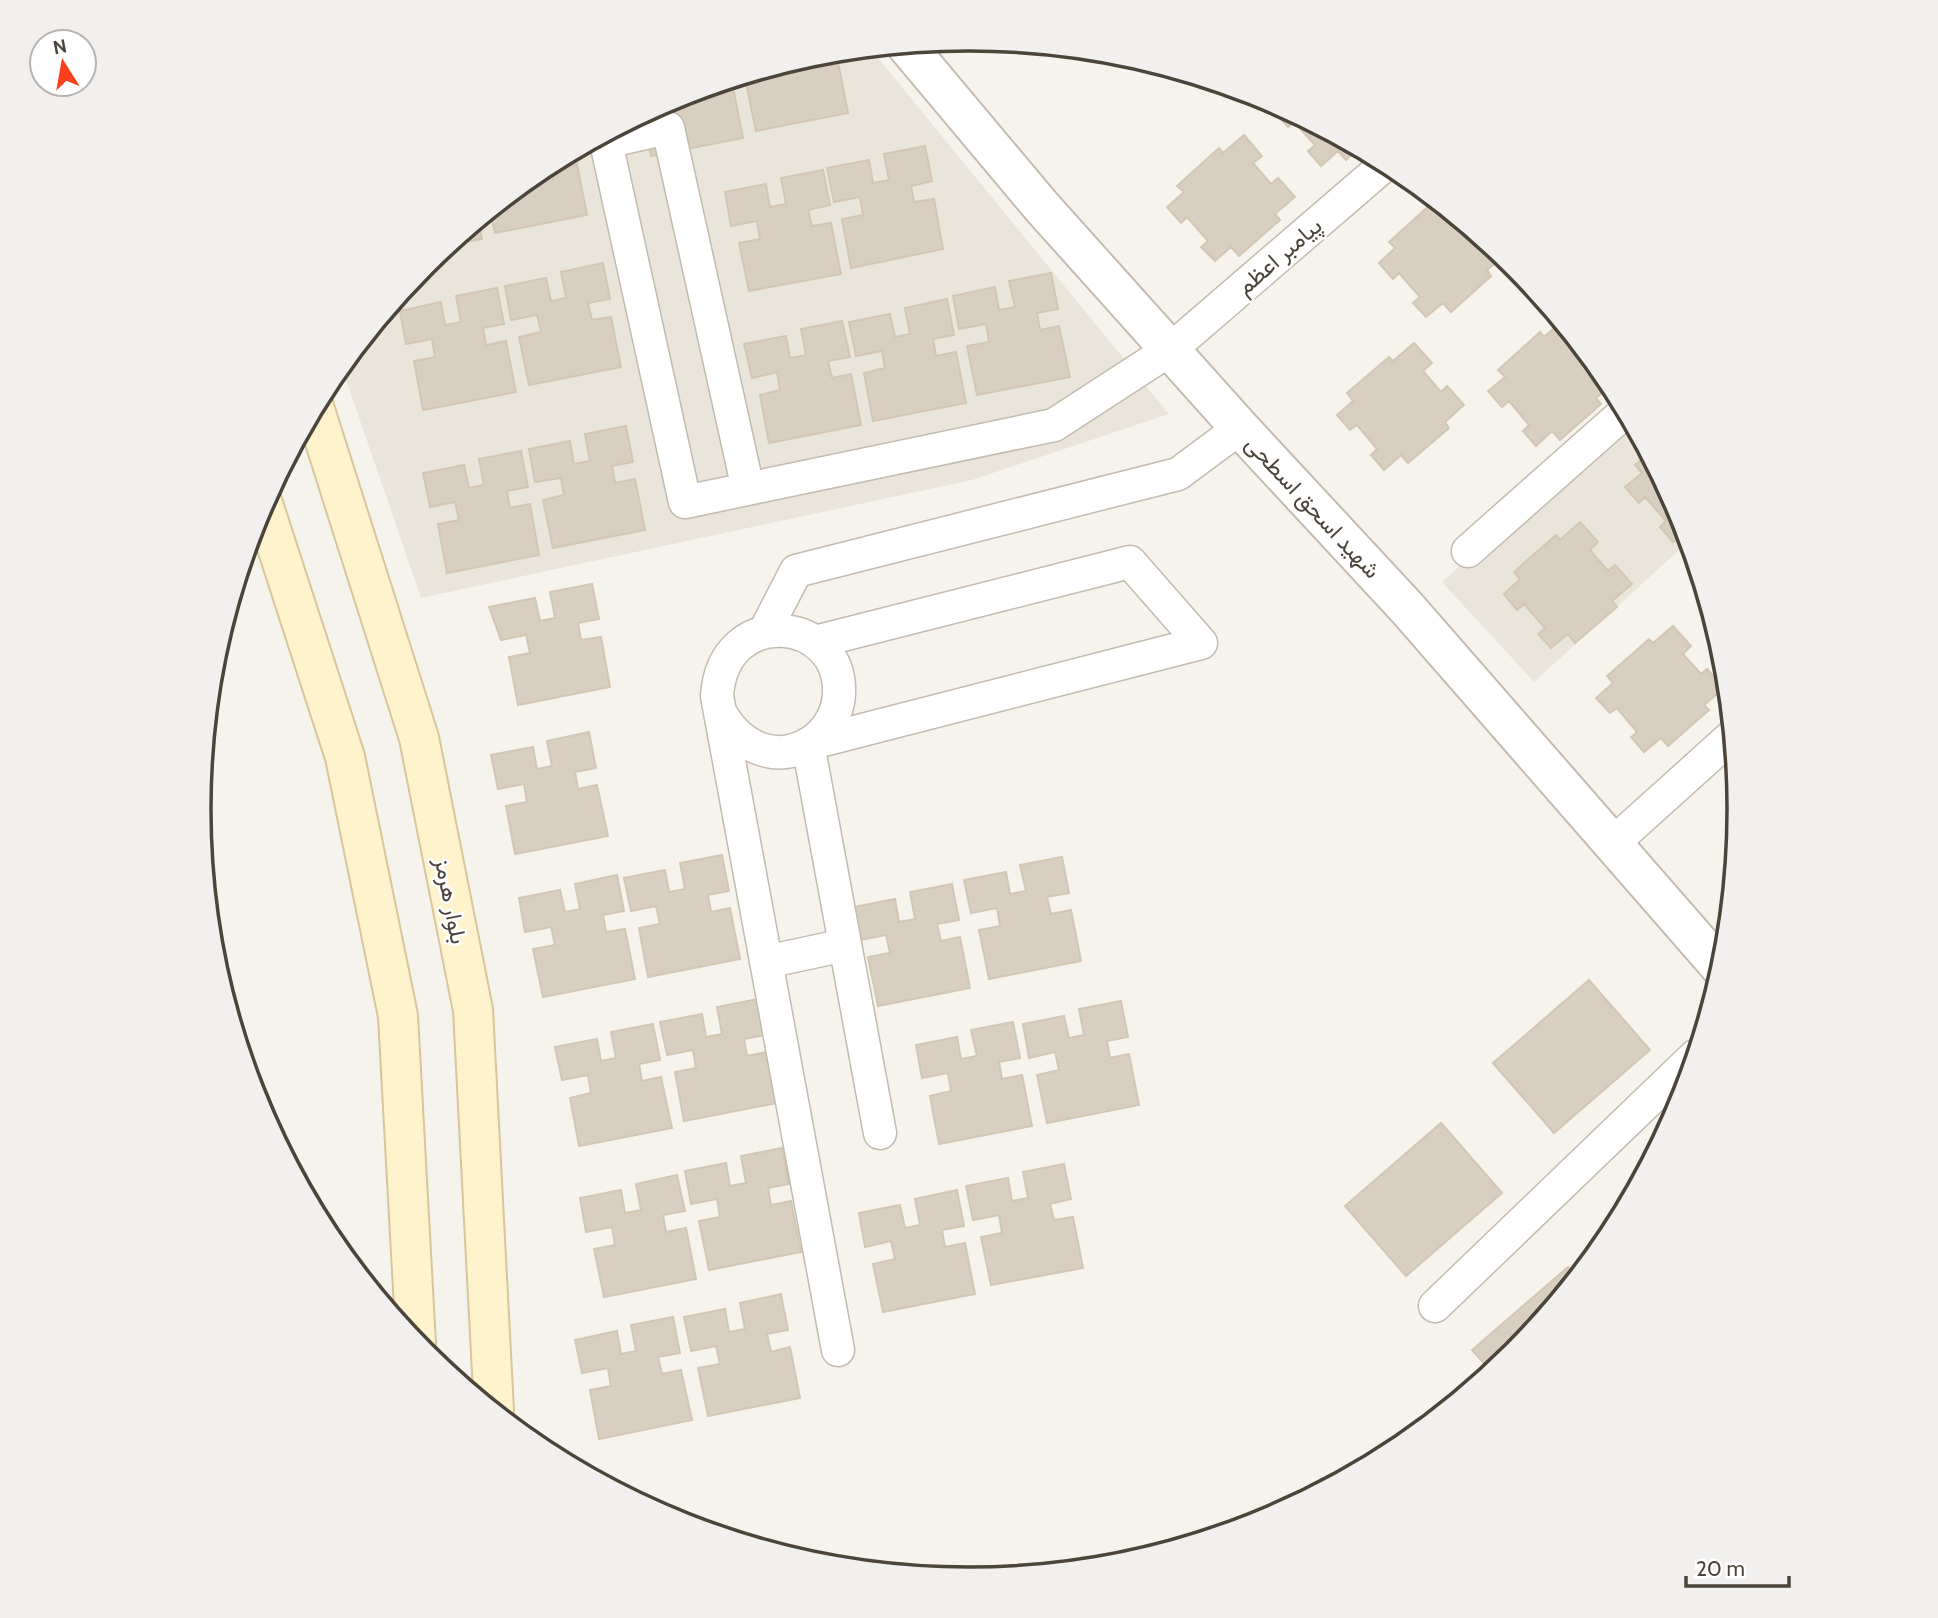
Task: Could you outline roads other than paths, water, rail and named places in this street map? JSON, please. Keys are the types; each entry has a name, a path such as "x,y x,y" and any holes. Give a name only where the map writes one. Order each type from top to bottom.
{"main road":[{"name":"بلوار هرمز","path":"318,420 419,738 473,1010 493,1400"},
{"path":"267,521 345,757 398,1016 415,1326"}],"street":[{"name":"شهید اسحق اسطحی","path":"912,53 1041,206 1240,428 1407,608 1713,958"},
{"name":"پیامبر اعظم","path":"612,141 668,128 748,489"},
{"name":"پیامبر اعظم","path":"606,143 685,502 1054,425 1171,349 1378,171"},
{"path":"1468,551 1618,418"},
{"path":"765,632 796,571 1178,474 1240,428"},
{"path":"720,712 729,728 741,740 757,749 783,752 1201,643 1130,562 815,642"},
{"path":"808,744 822,734 832,720 838,703 839,686 827,654 815,642 800,634 782,630 748,637 734,648 724,662 717,687 720,712 838,1350"},
{"path":"1612,845 1724,743"},
{"path":"808,744 880,1133"},
{"path":"766,962 845,945"},
{"path":"1435,1306 1681,1070"}]}
